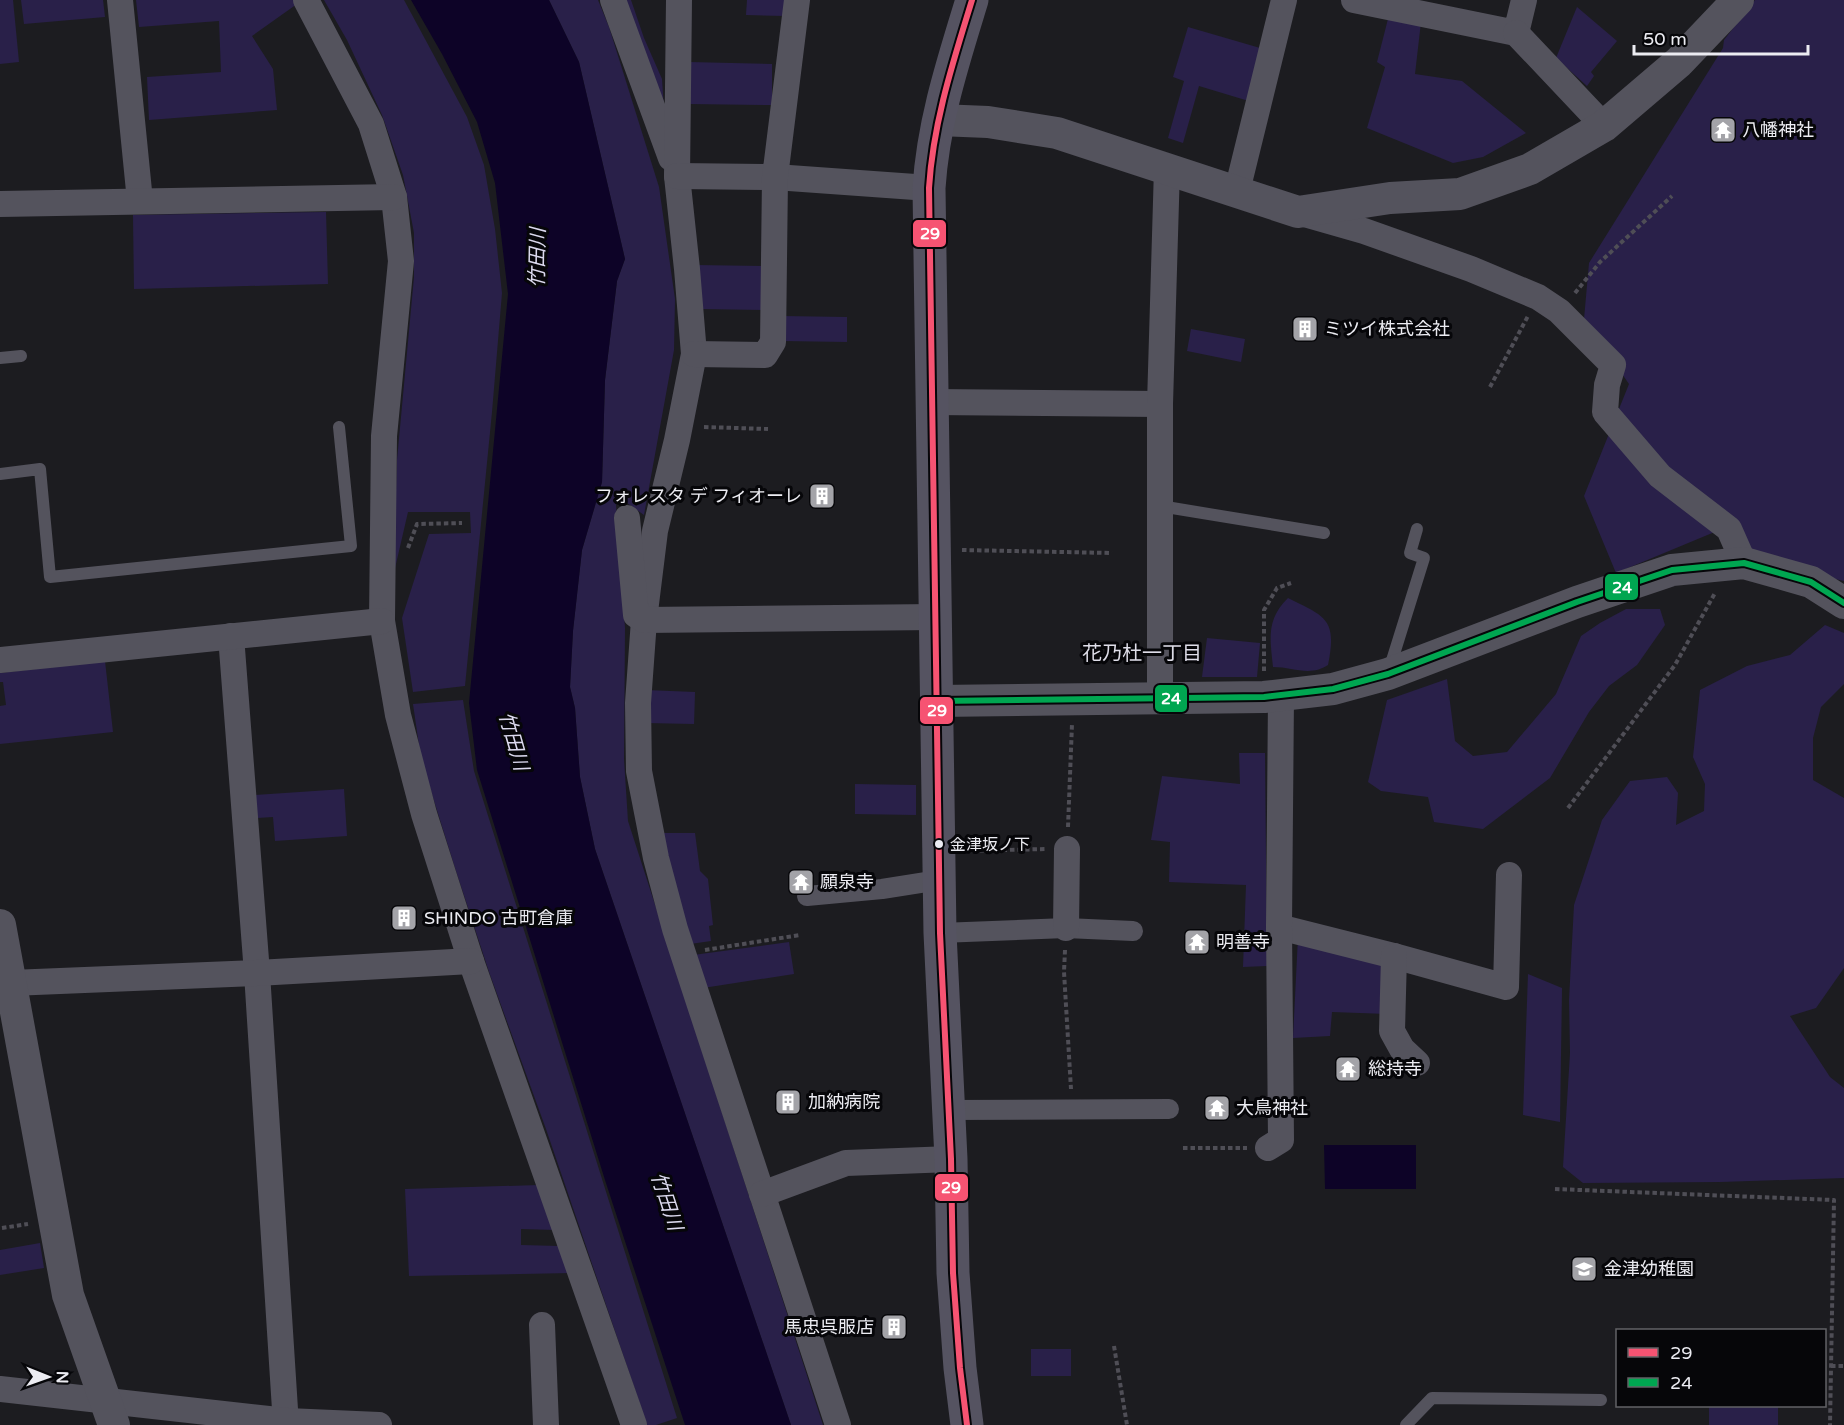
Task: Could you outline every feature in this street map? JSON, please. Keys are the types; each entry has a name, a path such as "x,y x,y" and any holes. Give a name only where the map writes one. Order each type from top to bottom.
{"main road":[{"path":"967,1425 953,1273 951,1159 940,933 929,188 930,162 947,81 972,0"}],"street":[{"path":"120,0 140,201"},
{"path":"306,0 371,124 394,197 401,261 384,436 382,621 398,715 424,814 471,961 634,1425"},
{"path":"613,0 677,176"},
{"path":"679,0 677,176 694,354 680,426 655,531 644,620 638,703 639,771 656,858 684,953 838,1425"},
{"path":"694,354 765,355 773,342 775,177 797,0"},
{"path":"1237,191 1284,0"},
{"path":"1354,0 1516,33 1604,126"},
{"path":"1516,33 1524,0"},
{"path":"1298,212 1390,198 1460,194 1530,169 1604,126 1678,62 1738,0"},
{"path":"939,120 988,122 1057,133 1298,212 1364,231 1472,269 1549,304 1613,365 1607,386 1605,412 1660,476 1729,529 1731,565"},
{"path":"1160,698 1160,404 1167,168"},
{"path":"677,176 775,177 929,188"},
{"path":"0,204 394,197"},
{"path":"931,402 1160,404"},
{"path":"627,518 636,615 644,620 936,617"},
{"path":"937,701 1273,696 1333,689 1388,674 1577,602 1672,570 1731,565 1811,582 1844,603"},
{"path":"0,660 382,621"},
{"path":"231,636 257,974 286,1423"},
{"path":"1268,1148 1281,1140 1279,927 1273,696"},
{"path":"1066,928 1067,849"},
{"path":"807,896 882,889 938,866"},
{"path":"1279,927 1506,987 1509,875"},
{"path":"0,925 11,983 8,1017 68,1295 110,1413"},
{"path":"940,933 1066,928 1133,931"},
{"path":"1394,956 1392,1031 1402,1049 1417,1063"},
{"path":"11,983 257,974 471,961"},
{"path":"949,1110 1169,1109"},
{"path":"762,1194 846,1163 951,1159"},
{"path":"542,1325 546,1425"},
{"path":"0,1389 110,1413 286,1423 379,1425"}],"lane":[{"path":"0,358 21,356"},
{"path":"0,474 39,470 50,577 351,546 339,427"},
{"path":"1160,506 1324,533"},
{"path":"1388,674 1424,558 1410,554 1418,530"},
{"path":"1406,1425 1432,1398 1601,1400"}],"path":[{"path":"1490,387 1549,304 1600,262 1672,196"},
{"path":"680,426 768,429"},
{"path":"405,556 417,524 462,523"},
{"path":"957,550 1112,553"},
{"path":"1568,808 1675,665 1731,565"},
{"path":"1273,696 1264,610 1277,588 1291,583"},
{"path":"938,866 1067,849 1074,699"},
{"path":"1066,928 1064,972 1071,1108"},
{"path":"684,953 800,935"},
{"path":"1183,1148 1268,1148"},
{"path":"1555,1190 1834,1200 1830,1425"},
{"path":"2,1228 31,1224"},
{"path":"1114,1346 1127,1425"},
{"path":"1831,1366 1844,1366"}],"shaded area":[{"path":"0,0 13,0 19,62 0,64"},
{"path":"21,0 103,0 105,17 24,24"},
{"path":"136,0 295,0 297,4 252,36 273,69 277,110 149,120 147,77 221,72 219,21 139,27"},
{"path":"324,0 404,0 467,117 484,165 495,229 502,293 465,686 413,692 402,618 429,534 471,533 470,512 408,512 393,577 397,460 414,277 414,233 403,175 382,115 347,40"},
{"path":"549,0 598,0 609,27 659,187 675,299 674,350 644,515 623,500 616,505 625,628 624,759 628,821 823,1425 791,1425 595,849 580,777 575,708 570,687 573,630 582,550 602,482 605,380 617,281 625,259 579,62"},
{"path":"625,0 631,0 662,79 664,109"},
{"path":"747,0 786,0 785,16 746,15"},
{"path":"1755,0 1844,0 1844,581 1774,565 1717,531 1616,573 1584,496 1629,384 1584,319 1589,263 1723,48 1724,40"},
{"path":"1577,7 1617,41 1591,72 1594,76 1587,86 1556,58"},
{"path":"1389,15 1421,22 1415,74 1462,81 1526,133 1483,157 1453,163 1367,128 1385,67 1377,62"},
{"path":"1188,27 1267,50 1252,102 1199,86 1183,143 1168,138 1184,81 1173,77"},
{"path":"689,62 772,64 772,105 688,104"},
{"path":"326,212 328,284 134,289 133,215"},
{"path":"694,265 769,266 768,310 699,309"},
{"path":"782,316 847,317 847,342 782,341"},
{"path":"1191,329 1245,339 1241,362 1187,351"},
{"path":"1288,598 1312,610 1326,622 1330,629 1328,665 1321,669 1308,671 1273,667 1271,630 1276,614"},
{"path":"1626,609 1660,609 1665,625 1637,665 1609,686 1589,712 1550,778 1483,829 1434,822 1428,797 1381,791 1368,782 1387,700 1447,679 1455,741 1473,756 1507,752 1556,694 1581,636"},
{"path":"1825,625 1844,633 1844,684 1821,707 1813,738 1813,780 1844,798 1844,968 1816,1008 1790,1016 1830,1077 1844,1088 1844,1178 1583,1183 1563,1167 1570,1053 1569,1000 1574,905 1602,820 1630,781 1667,777 1678,793 1676,825 1704,811 1705,784 1693,757 1700,690 1747,666 1790,655"},
{"path":"1207,638 1260,643 1257,677 1202,677"},
{"path":"105,661 113,732 0,744 0,706 6,705 0,673"},
{"path":"646,690 695,692 694,724 645,723"},
{"path":"463,700 474,771 677,1418 656,1425 647,1425 546,1129 489,972 421,759 413,704"},
{"path":"1239,753 1265,753 1267,966 1243,967 1246,885 1169,882 1170,842 1151,840 1162,776 1240,784"},
{"path":"855,784 916,785 916,815 855,814"},
{"path":"344,789 347,836 275,841 273,817 257,818 255,795"},
{"path":"660,833 695,833 700,871 708,879 713,925 709,926 711,941 690,944"},
{"path":"1298,937 1388,962 1387,1014 1332,1012 1330,1036 1293,1038"},
{"path":"789,942 794,974 703,988 693,955"},
{"path":"1528,974 1562,988 1560,1122 1523,1115"},
{"path":"539,1185 556,1230 521,1229 521,1245 559,1246 572,1273 409,1276 405,1189"},
{"path":"40,1243 44,1268 0,1275 0,1250"},
{"path":"1031,1349 1071,1349 1071,1376 1031,1376"},
{"path":"1709,1407 1778,1407 1778,1425 1709,1425"}],"water":[{"name":"竹田川","path":"411,0 549,0 579,62 625,259 617,281 605,380 602,482 582,550 573,631 570,687 575,708 580,777 595,849 791,1425 685,1425 605,1180 477,770 469,703 508,294 495,183 477,122"},
{"path":"1324,1145 1416,1145 1416,1189 1325,1189"}],"transit line":[{"name":"29","path":"967,1425 953,1273 951,1159 940,933 929,188 939,116 972,0"},
{"name":"24","path":"937,701 1264,697 1333,689 1388,674 1577,602 1672,570 1744,563 1811,582 1844,603"}],"place":[{"name":"八幡神社","path":"1723,130"},
{"name":"ミツイ株式会社","path":"1305,329"},
{"name":"フォレスタ デ フィオーレ","path":"822,496"},
{"name":"金津坂ノ下","path":"939,844"},
{"name":"願泉寺","path":"801,882"},
{"name":"SHINDO 古町倉庫","path":"404,918"},
{"name":"明善寺","path":"1197,942"},
{"name":"総持寺","path":"1348,1069"},
{"name":"加納病院","path":"788,1102"},
{"name":"大鳥神社","path":"1217,1108"},
{"name":"金津幼稚園","path":"1584,1269"},
{"name":"馬忠呉服店","path":"894,1327"}],"district":[{"name":"花乃杜一丁目","path":"1142,653"}]}
